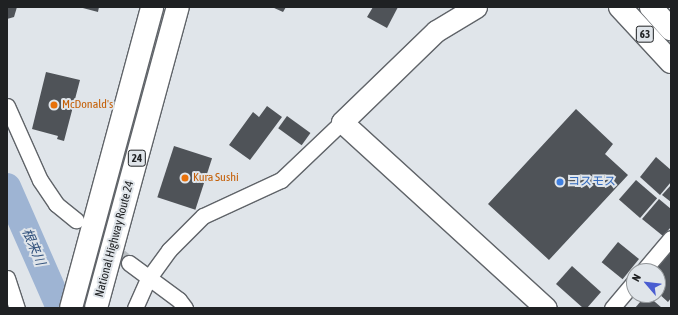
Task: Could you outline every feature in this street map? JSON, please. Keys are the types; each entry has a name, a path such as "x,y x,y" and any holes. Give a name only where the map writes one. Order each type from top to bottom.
{"main road":[{"name":"National Highway Route 24","path":"72,307 152,7"},
{"name":"National Highway Route 24","path":"96,308 178,7"},
{"name":"63","path":"620,7 671,62"},
{"name":"63","path":"650,7 671,29"}],"street":[{"path":"135,308 148,279 169,250 202,216 281,180 436,30 476,7"},
{"path":"7,106 40,180 56,204 76,220"},
{"path":"342,122 546,308"},
{"path":"650,263 671,238"},
{"path":"129,263 148,279 179,300 185,308"},
{"path":"7,278 17,308"},
{"path":"612,308 626,291"}],"building":[{"path":"7,7 17,7 14,17 7,19"},
{"path":"79,7 99,7 98,12"},
{"path":"272,7 286,7 283,12"},
{"path":"373,7 398,7 387,28 367,17"},
{"path":"46,72 80,80 64,141 57,139 58,136 32,129"},
{"path":"267,106 282,117 250,160 229,145 253,112 259,117"},
{"path":"576,109 613,144 605,154 628,175 549,260 488,204"},
{"path":"287,116 310,133 302,145 278,128"},
{"path":"174,146 212,158 195,210 157,197"},
{"path":"656,157 671,170 671,182 660,195 640,177"},
{"path":"636,180 657,198 640,218 619,200"},
{"path":"671,185 671,202 662,195"},
{"path":"659,199 671,209 671,227 663,236 642,219"},
{"path":"618,242 639,259 636,263 626,263 626,275 623,279 602,262"},
{"path":"668,253 671,255 671,298 668,302 666,300 666,263 660,263"},
{"path":"572,266 601,292 587,308 583,308 556,284"},
{"path":"639,303 656,303 662,308 635,308"}],"waterway":[{"name":"根来川","path":"7,187 60,308"}],"tunnel":[{"path":"84,227 129,263"}],"place":[{"name":"McDonald's","path":"54,105"},
{"name":"Kura Sushi","path":"185,178"},
{"name":"コスモス","path":"560,182"}]}
